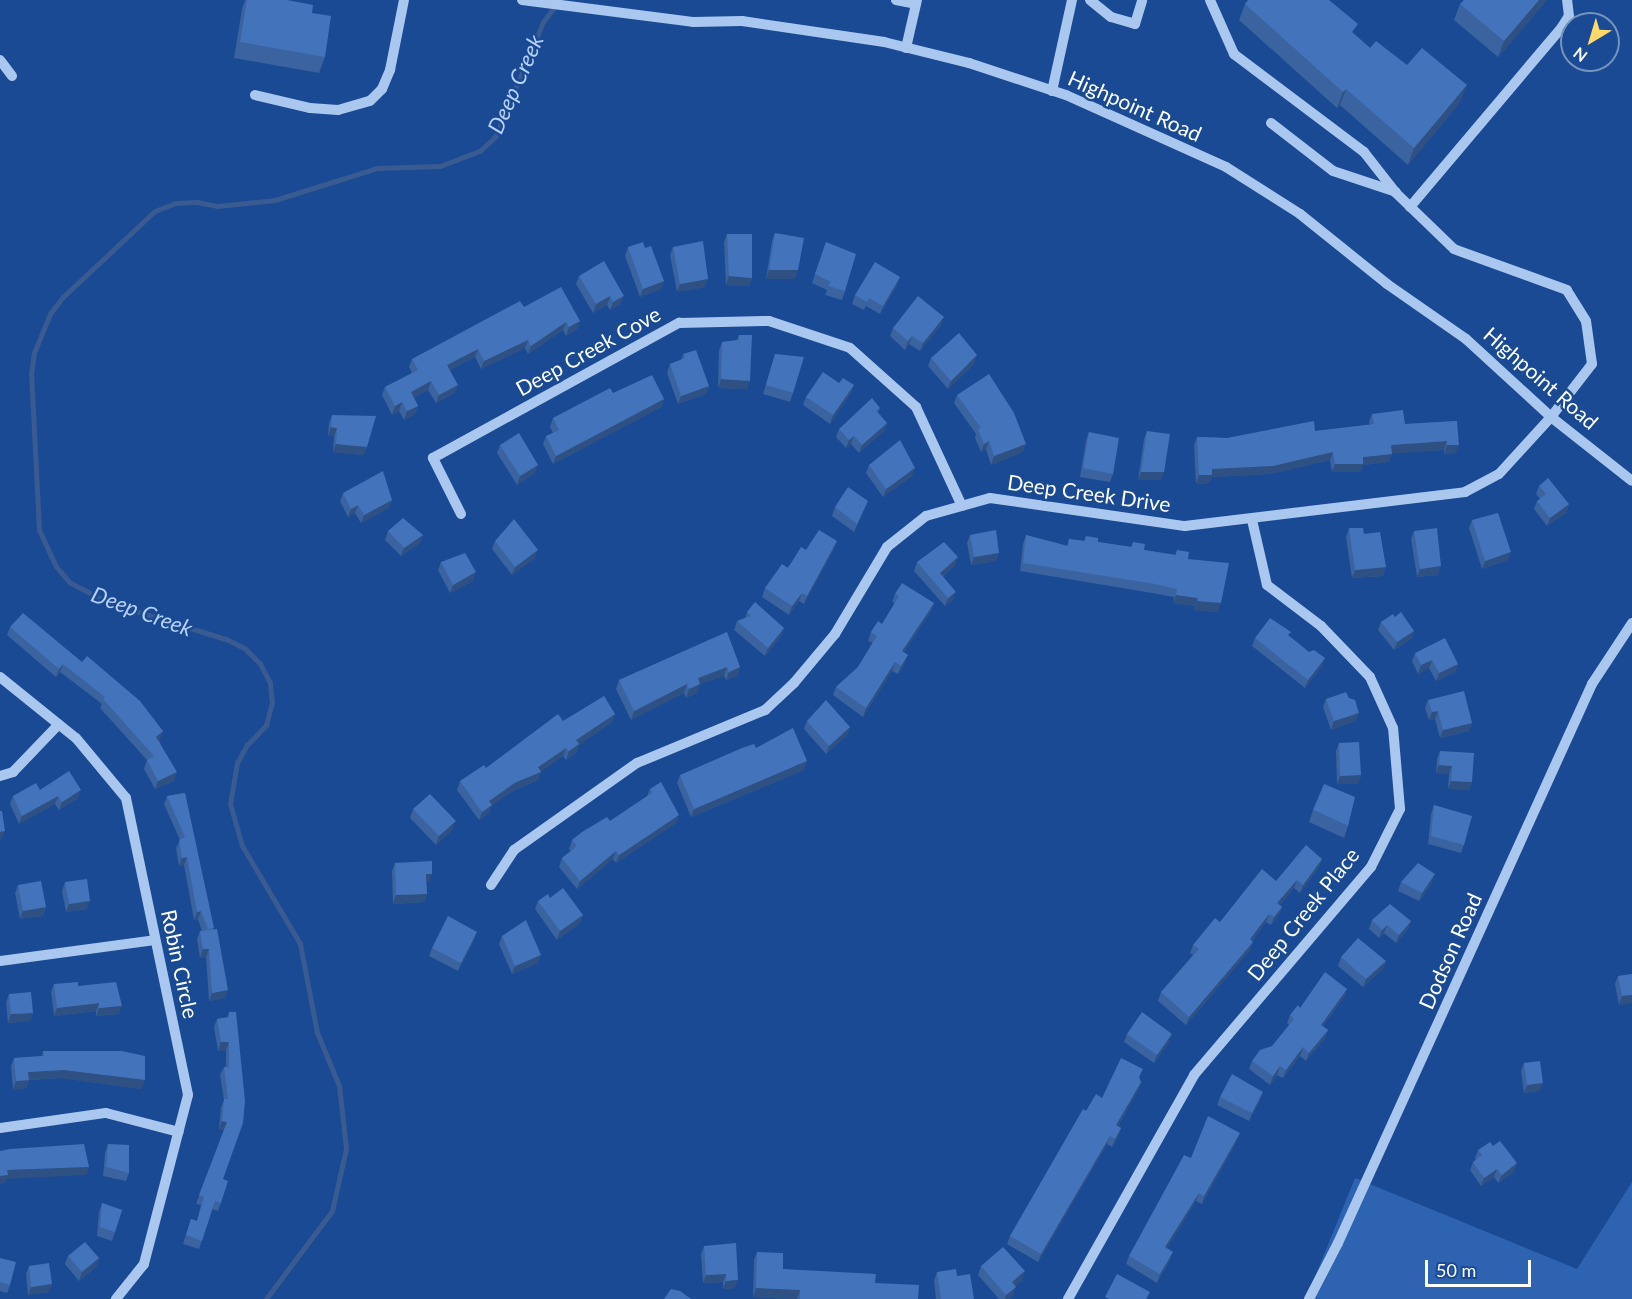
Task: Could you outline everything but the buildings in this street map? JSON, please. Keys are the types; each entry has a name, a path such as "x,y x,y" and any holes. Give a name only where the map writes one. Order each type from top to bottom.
{"street":[{"path":"255,95 310,108 338,110 370,101 382,89 390,70 404,0"},
{"name":"Highpoint Road","path":"522,0 693,22 742,21 906,48 1052,91 1226,168 1300,214 1387,284 1466,339 1551,417 1632,481"},
{"path":"896,0 916,2 906,48"},
{"path":"1052,91 1072,0"},
{"path":"1090,0 1112,17 1135,24 1142,1"},
{"name":"Deep Creek Drive","path":"491,885 514,850 637,763 765,710 794,683 835,634 887,547 926,516 990,498 1185,526 1252,520 1466,492 1499,474 1551,417 1592,364 1586,321 1567,290 1454,249 1396,193 1364,152 1234,54 1210,0"},
{"path":"1410,207 1563,27 1569,16 1567,0"},
{"path":"0,60 12,76"},
{"path":"1271,123 1333,171 1396,193"},
{"name":"Deep Creek Cove","path":"461,514 433,458 678,323 769,321 850,348 916,407 962,506"},
{"name":"Deep Creek Place","path":"1068,1299 1194,1075 1371,867 1400,809 1393,728 1370,677 1321,626 1267,585 1252,520"},
{"name":"Dodson Road","path":"1309,1299 1338,1243 1592,684 1632,623"},
{"name":"Robin Circle","path":"0,677 76,738 126,798 188,1095 144,1264 116,1299"},
{"path":"0,776 13,772 59,724"},
{"path":"0,961 155,940"},
{"path":"0,1128 106,1113 179,1132"}],"shaded area":[{"path":"1355,1178 1577,1269 1632,1182 1632,1299 1306,1299"}],"waterway":[{"name":"Deep Creek","path":"266,1299 332,1211 346,1149 339,1086 317,1033 300,944 242,846 230,804 237,763 247,745 266,725 272,703 270,683 260,664 245,649 227,640 108,603 70,583 56,567 39,530 31,374 34,353 50,314 63,297 155,211 176,203 197,202 218,206 275,200 378,168 440,166 480,151 495,137 543,22 555,6"}]}
